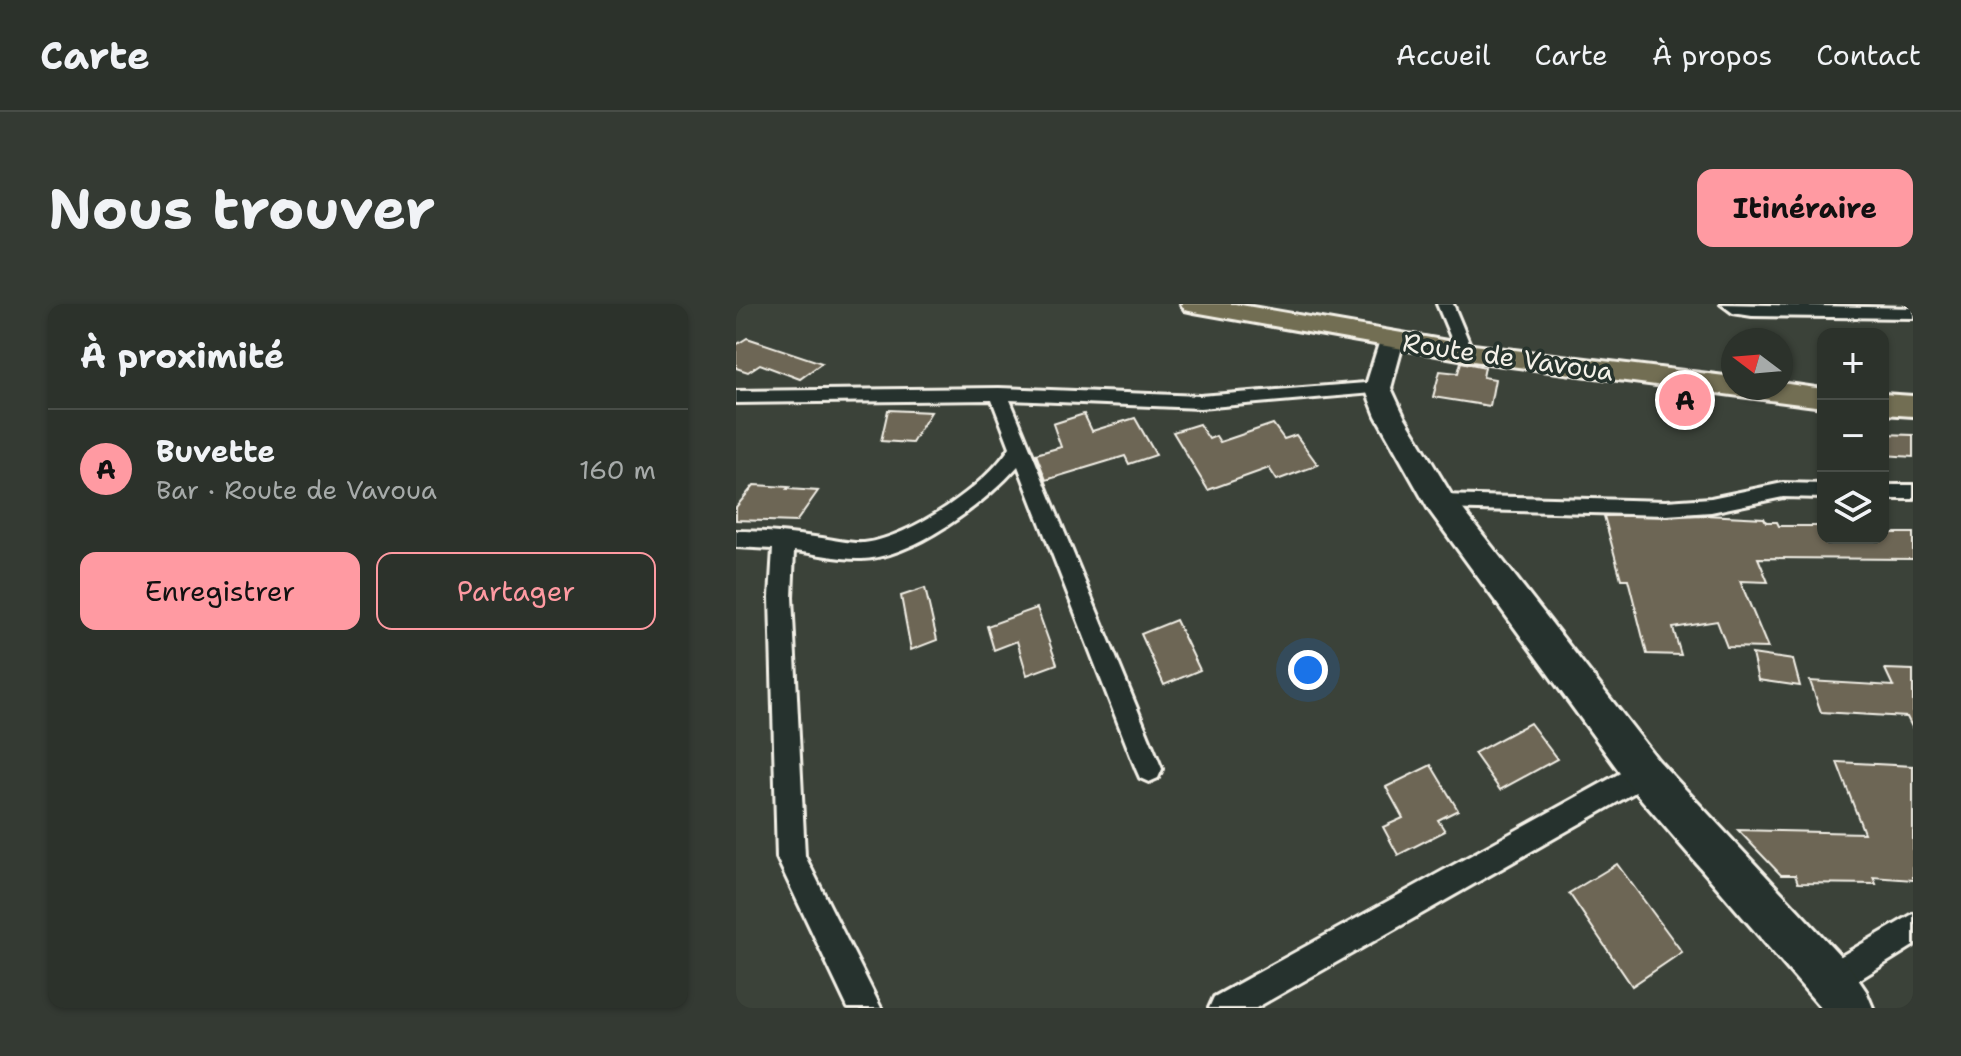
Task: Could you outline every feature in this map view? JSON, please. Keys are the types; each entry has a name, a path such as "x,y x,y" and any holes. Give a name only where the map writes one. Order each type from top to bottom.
{"main road":[{"name":"Route de Vavoua","path":"1194,304 1232,308 1465,352 1817,397"},
{"path":"1889,404 1913,406"}],"street":[{"path":"1445,304 1465,352"},
{"path":"1729,304 1739,310 1752,311 1913,312"},
{"path":"1905,304 1913,312"},
{"path":"1392,340 1378,388 1390,416 1440,502 1644,773 1839,994 1913,929"},
{"path":"736,397 999,394 1200,402 1378,388"},
{"path":"999,394 1149,769"},
{"path":"736,539 865,551 900,541 933,524 999,477 1015,459 1020,447"},
{"path":"1440,502 1666,508 1711,505 1783,490 1817,491"},
{"path":"1889,492 1913,492"},
{"path":"784,542 781,597 791,858 865,1008"},
{"path":"1225,1008 1644,773"}],"building":[{"path":"747,338 822,363 800,379 760,364 748,372 736,368 736,345"},
{"path":"1461,362 1485,367 1483,377 1495,379 1490,406 1433,397 1440,371 1458,373"},
{"path":"888,410 931,412 912,443 881,441"},
{"path":"1084,414 1092,431 1135,418 1156,455 1129,464 1125,456 1046,480 1036,454 1061,447 1053,424"},
{"path":"1199,424 1209,439 1216,436 1220,442 1273,424 1284,439 1296,435 1318,465 1277,480 1269,468 1208,490 1173,432"},
{"path":"1889,434 1913,435 1913,457 1889,455"},
{"path":"754,485 818,491 796,522 736,520 736,507"},
{"path":"1604,516 1764,518 1766,522 1777,522 1779,526 1817,526 1817,544 1889,544 1889,533 1913,533 1913,559 1758,558 1768,582 1740,581 1768,648 1727,647 1717,621 1673,628 1681,655 1647,654 1628,579 1621,579"},
{"path":"925,588 937,640 911,650 901,596"},
{"path":"1037,608 1057,664 1027,675 1017,641 994,650 987,626"},
{"path":"1176,620 1200,670 1164,685 1141,634"},
{"path":"1752,654 1793,660 1800,686 1758,680"},
{"path":"1885,669 1913,670 1913,729 1907,717 1821,712 1810,681 1893,686"},
{"path":"1530,723 1557,759 1500,790 1474,753"},
{"path":"1837,762 1913,766 1913,880 1873,877 1876,884 1798,883 1795,875 1781,875 1738,830 1864,833"},
{"path":"1431,765 1458,810 1438,820 1445,831 1398,855 1383,827 1403,818 1386,787"},
{"path":"1617,864 1682,952 1632,986 1569,893"}],"place":[{"name":"Buvette","path":"1685,400"}]}
